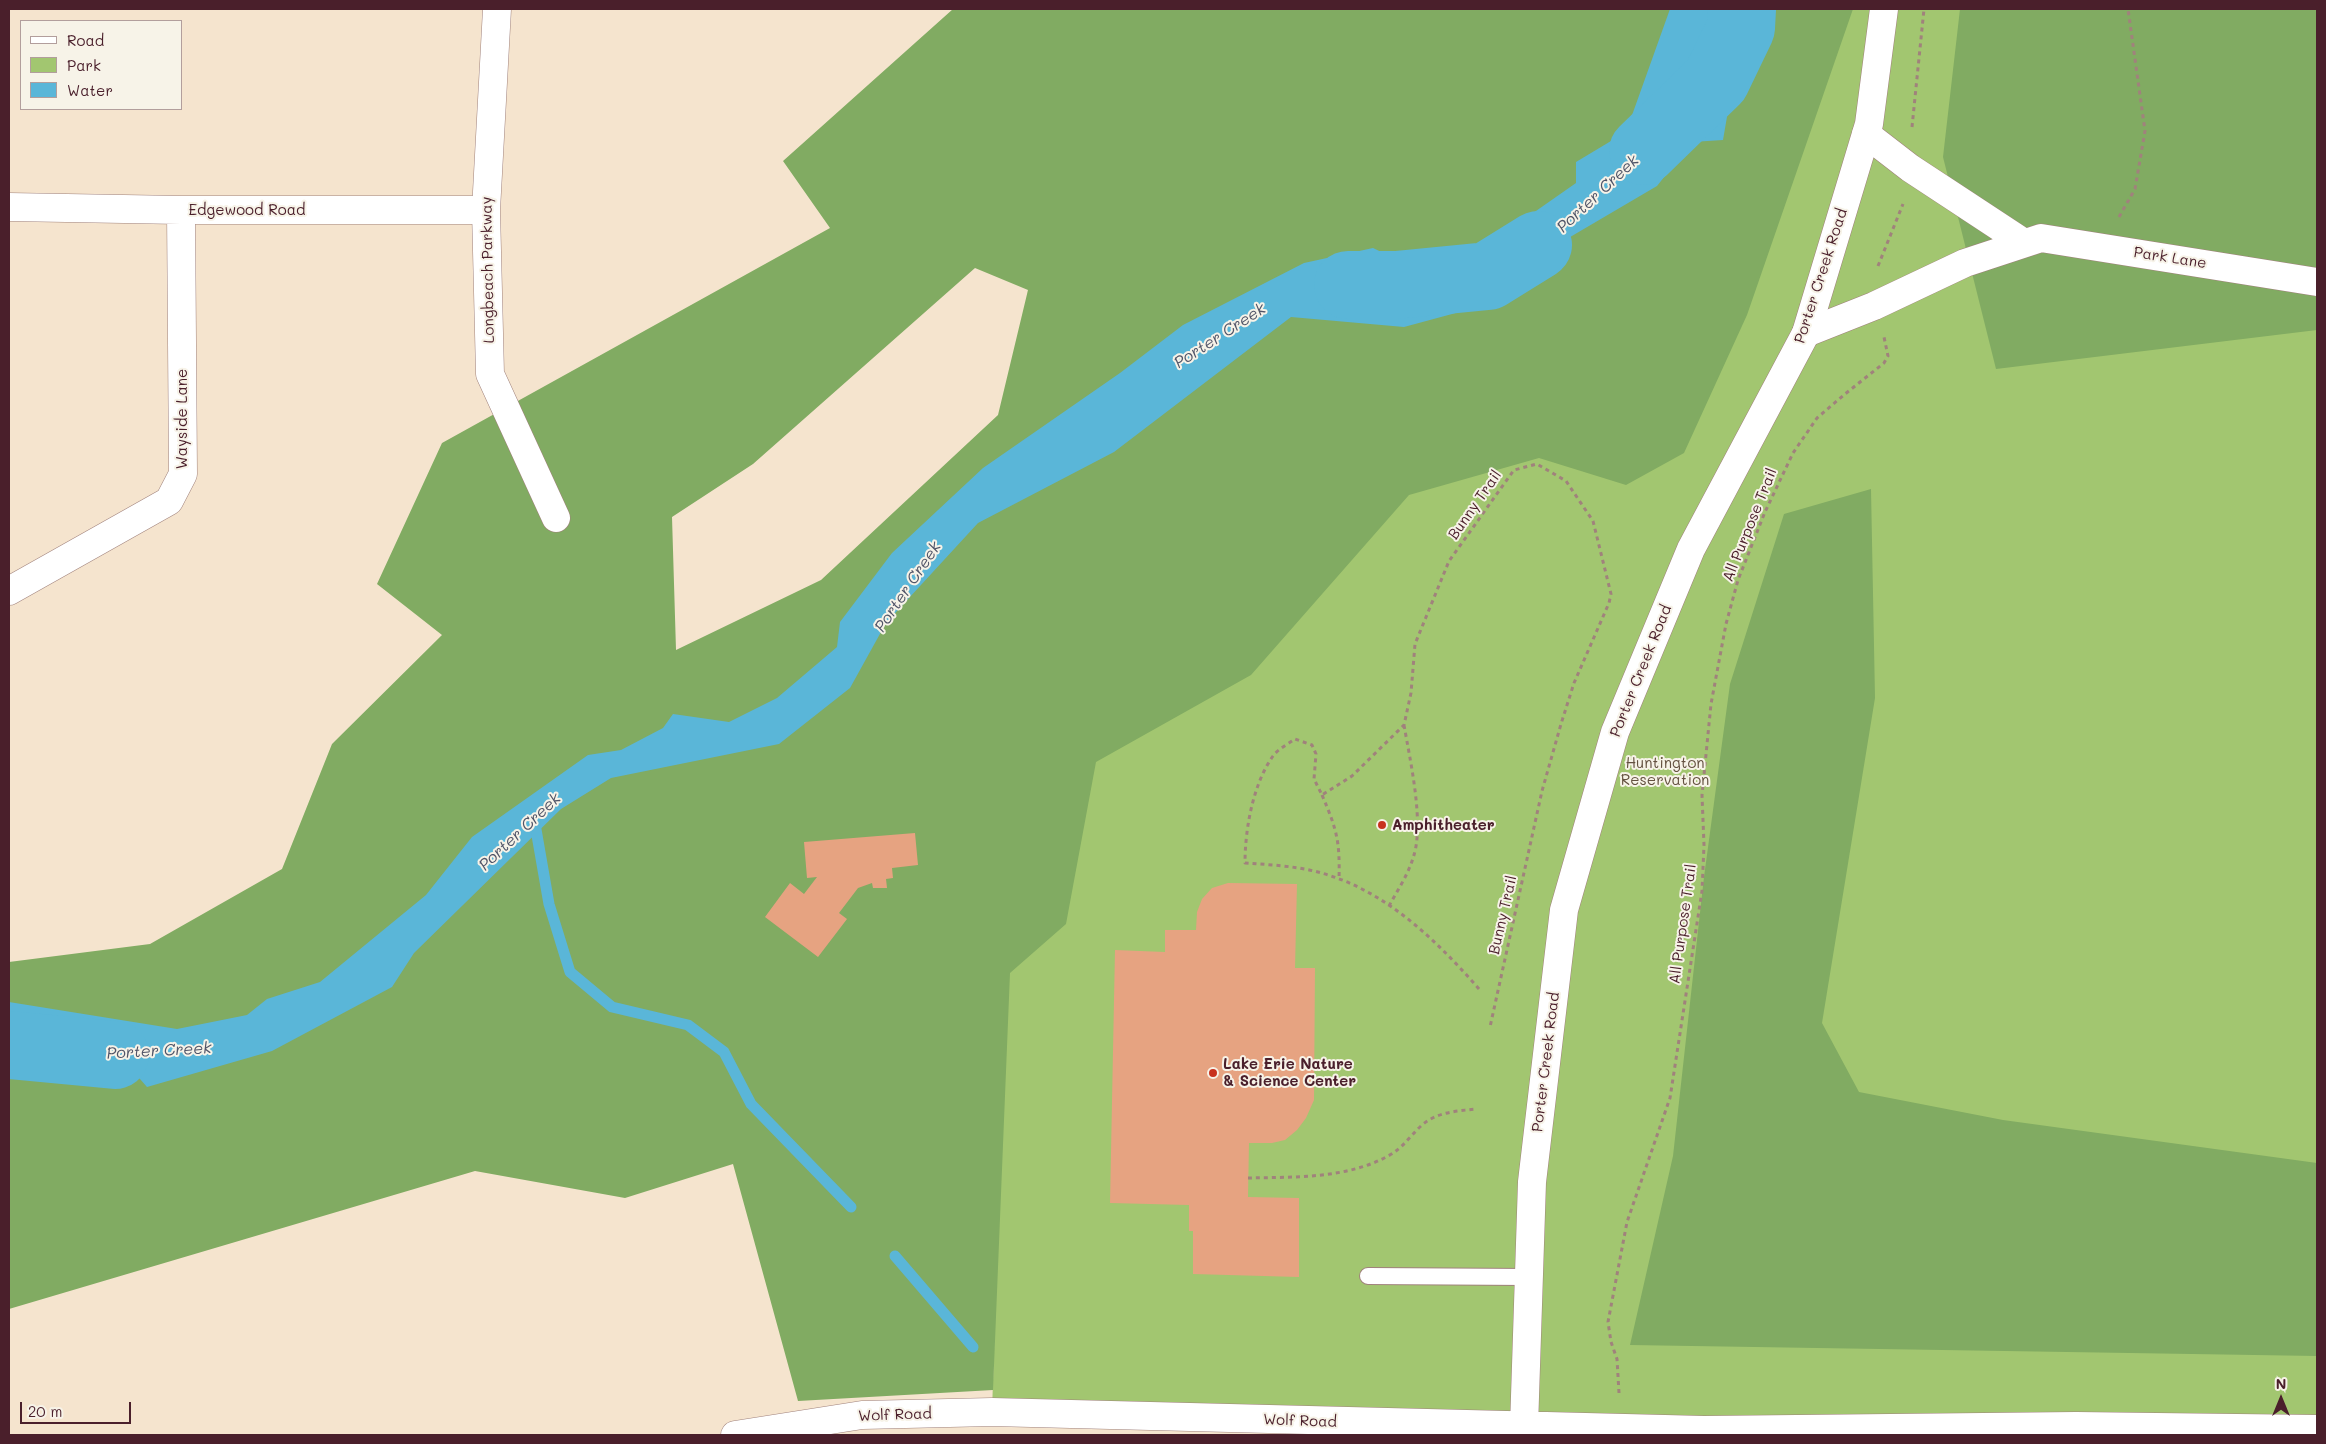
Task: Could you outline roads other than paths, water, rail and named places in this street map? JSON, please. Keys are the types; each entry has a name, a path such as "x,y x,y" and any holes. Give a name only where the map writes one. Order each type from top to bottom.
{"street":[{"name":"Longbeach Parkway","path":"497,9 486,210 490,374 556,518"},
{"name":"Porter Creek Road","path":"1524,1427 1532,1182 1564,910 1612,742 1691,549 1806,333 1869,124 1884,9"},
{"path":"1866,134 1910,168 2024,244"},
{"name":"Edgewood Road","path":"9,207 181,210 486,210"},
{"name":"Wayside Lane","path":"9,591 169,501 183,474 181,210"},
{"name":"Park Lane","path":"1806,333 1874,306 1965,263 2041,238 2317,282"},
{"name":"Wolf Road","path":"735,1435 862,1415 992,1412 1704,1433 2317,1429"}],"lane":[{"path":"1368,1276 1529,1277"}],"water":[{"path":"1670,9 1726,9 1699,73 1728,111 1723,140 1692,142 1657,186 1531,260 1489,304 1404,327 1291,317 1114,452 978,523 886,623 850,688 779,744 611,778 561,809 414,953 392,987 272,1051 147,1087 133,1071 9,1043 9,1002 177,1029 247,1015 267,999 320,982 426,895 472,837 588,755 621,750 663,728 673,714 729,722 777,698 837,647 840,622 892,553 983,468 1120,373 1183,325 1304,263 1373,248 1446,283 1485,263 1483,248 1576,183 1576,162 1626,132"}],"waterway":[{"name":"Porter Creek","path":"1643,151 1716,80 1741,28 1742,9"},
{"name":"Porter Creek","path":"1348,285 1396,285 1488,276 1538,245"},
{"path":"534,818 549,904 570,972 612,1007 688,1025 724,1052 751,1104 851,1207"},
{"name":"Porter Creek","path":"9,1045 115,1055"},
{"path":"895,1256 973,1347"}],"place":[{"name":"Amphitheater","path":"1382,825"},
{"name":"Lake Erie Nature & Science Center","path":"1213,1073"}],"park label":[{"name":"Huntington Reservation","path":"1665,772"}]}
